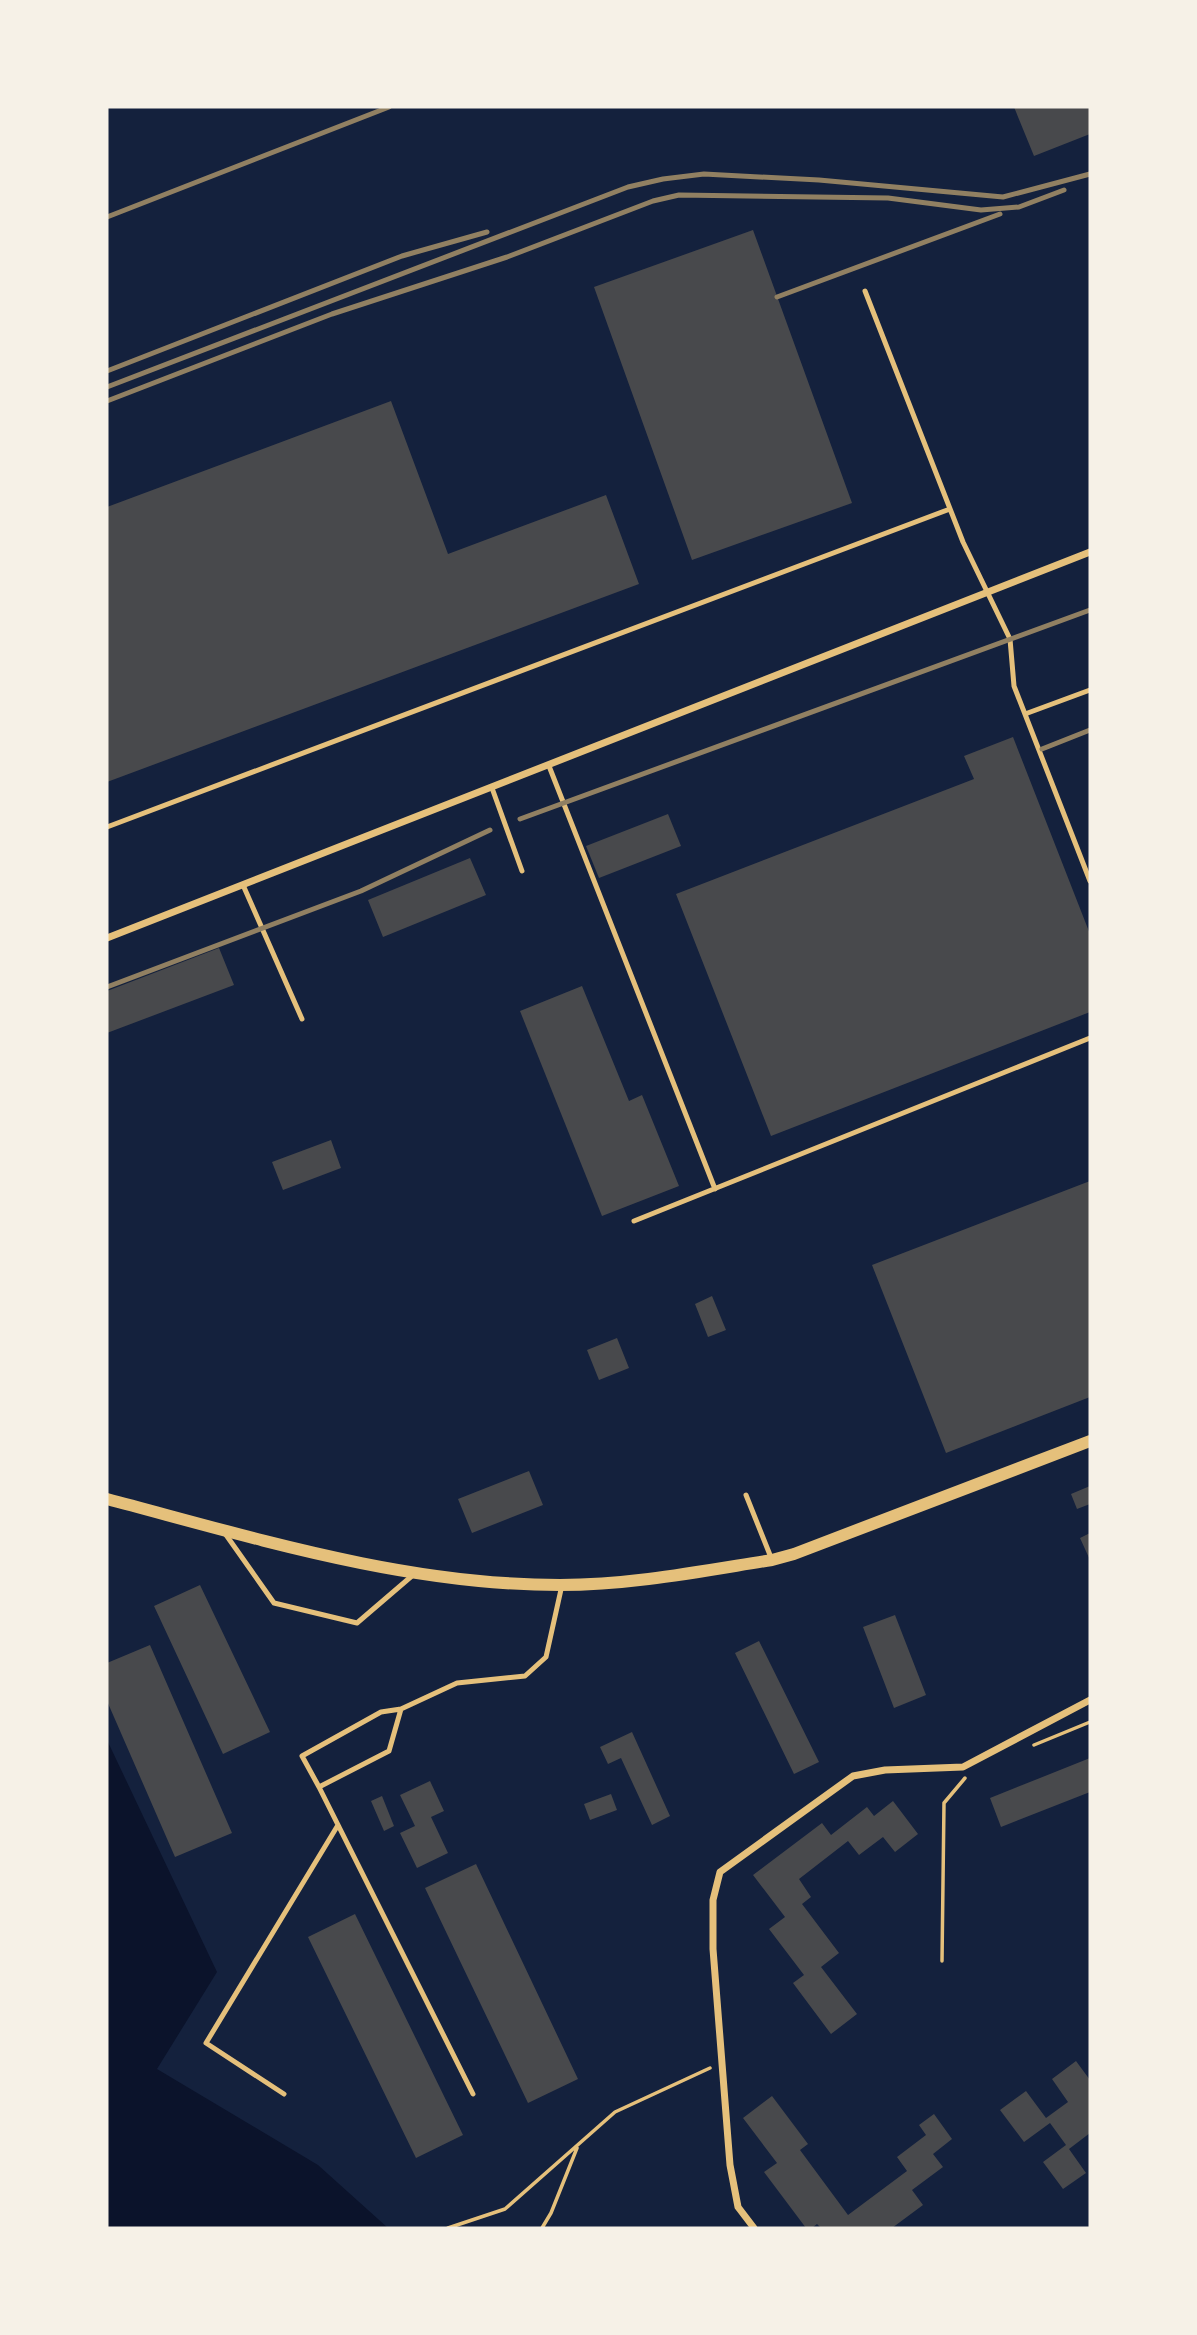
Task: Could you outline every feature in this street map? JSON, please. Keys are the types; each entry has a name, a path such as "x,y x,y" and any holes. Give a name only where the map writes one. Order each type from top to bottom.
{"street":[{"path":"107,938 1090,552"},
{"path":"107,1499 389,1570 518,1584 627,1582 772,1560 794,1554 1090,1441"},
{"path":"754,2228 738,2207 732,2175 713,1949 713,1900 720,1872 853,1776 885,1770 963,1766 1090,1700"}],"lane":[{"path":"865,291 950,509 1010,639 1013,686 1090,881"},
{"path":"107,827 950,509"},
{"path":"1024,714 1090,690"},
{"path":"549,766 715,1189"},
{"path":"492,788 522,871"},
{"path":"243,884 302,1019"},
{"path":"634,1222 1090,1038"},
{"path":"746,1495 772,1560"},
{"path":"222,1530 274,1602 357,1623 415,1574"},
{"path":"473,2094 302,1756 381,1712 401,1709 457,1683 525,1676 546,1657 562,1585"},
{"path":"319,1787 389,1751 401,1709"},
{"path":"284,2094 206,2043 338,1825"}],"path":[{"path":"1030,1747 1090,1722"},
{"path":"942,1961 944,1803 969,1772"},
{"path":"448,2228 505,2209 615,2112 722,2063"},
{"path":"542,2228 551,2213 578,2146"}],"water":[{"path":"107,1740 217,1972 157,2069 318,2165 388,2228 107,2228"}],"building":[{"path":"1014,107 1090,107 1090,134 1034,156"},
{"path":"753,230 852,503 692,560 594,287"},
{"path":"391,401 448,554 606,495 639,584 107,782 107,507"},
{"path":"1013,737 1090,934 1090,1012 771,1136 676,894 974,779 964,756"},
{"path":"668,814 681,846 599,878 586,846"},
{"path":"470,858 486,895 383,937 368,900"},
{"path":"219,948 234,985 107,1033 107,991"},
{"path":"582,986 629,1101 642,1095 679,1186 602,1216 520,1011"},
{"path":"331,1140 341,1168 283,1190 272,1162"},
{"path":"1090,1181 1090,1397 946,1453 872,1265"},
{"path":"712,1296 726,1330 708,1337 695,1304"},
{"path":"617,1338 629,1368 599,1380 587,1350"},
{"path":"529,1471 543,1505 472,1533 458,1499"},
{"path":"1090,1486 1090,1504 1077,1509 1071,1494"},
{"path":"1090,1533 1090,1560 1080,1538"},
{"path":"200,1585 270,1732 223,1754 154,1606"},
{"path":"895,1615 926,1695 894,1708 863,1627"},
{"path":"759,1641 819,1762 794,1774 735,1653"},
{"path":"150,1645 232,1833 175,1857 107,1701 107,1663"},
{"path":"632,1732 670,1816 652,1825 621,1758 608,1764 600,1747"},
{"path":"1090,1758 1090,1792 1001,1827 990,1798"},
{"path":"430,1781 444,1811 431,1817 448,1853 417,1868 400,1833 415,1826 400,1795"},
{"path":"611,1794 617,1810 590,1820 584,1804"},
{"path":"382,1796 394,1826 384,1831 371,1801"},
{"path":"893,1801 918,1834 895,1852 883,1837 859,1855 848,1841 799,1879 811,1897 802,1904 839,1953 821,1967 857,2014 831,2034 793,1983 804,1975 769,1929 785,1917 753,1875 822,1823 831,1835 867,1807 874,1816"},
{"path":"476,1864 578,2079 528,2103 425,1888"},
{"path":"355,1914 463,2135 416,2158 308,1937"},
{"path":"1076,2061 1090,2080 1090,2133 1069,2149 1086,2173 1063,2189 1043,2162 1066,2145 1050,2123 1024,2142 1000,2110 1026,2091 1046,2118 1068,2102 1052,2079"},
{"path":"772,2096 808,2144 800,2150 848,2215 907,2171 897,2157 926,2135 919,2125 934,2114 952,2139 933,2154 943,2167 912,2190 923,2205 892,2228 821,2228 817,2224 806,2228 764,2172 777,2163 743,2118"}],"railway":[{"path":"107,217 389,107"},
{"path":"107,387 628,187 663,179 704,174 819,180 1003,197 1090,174"},
{"path":"107,401 332,314 507,257 653,201 679,195 888,198 981,210 1019,207 1064,190"},
{"path":"777,297 1000,214"},
{"path":"107,371 402,256 487,232"},
{"path":"520,819 1090,610"},
{"path":"1042,749 1090,730"},
{"path":"107,987 361,891 490,830"}]}
